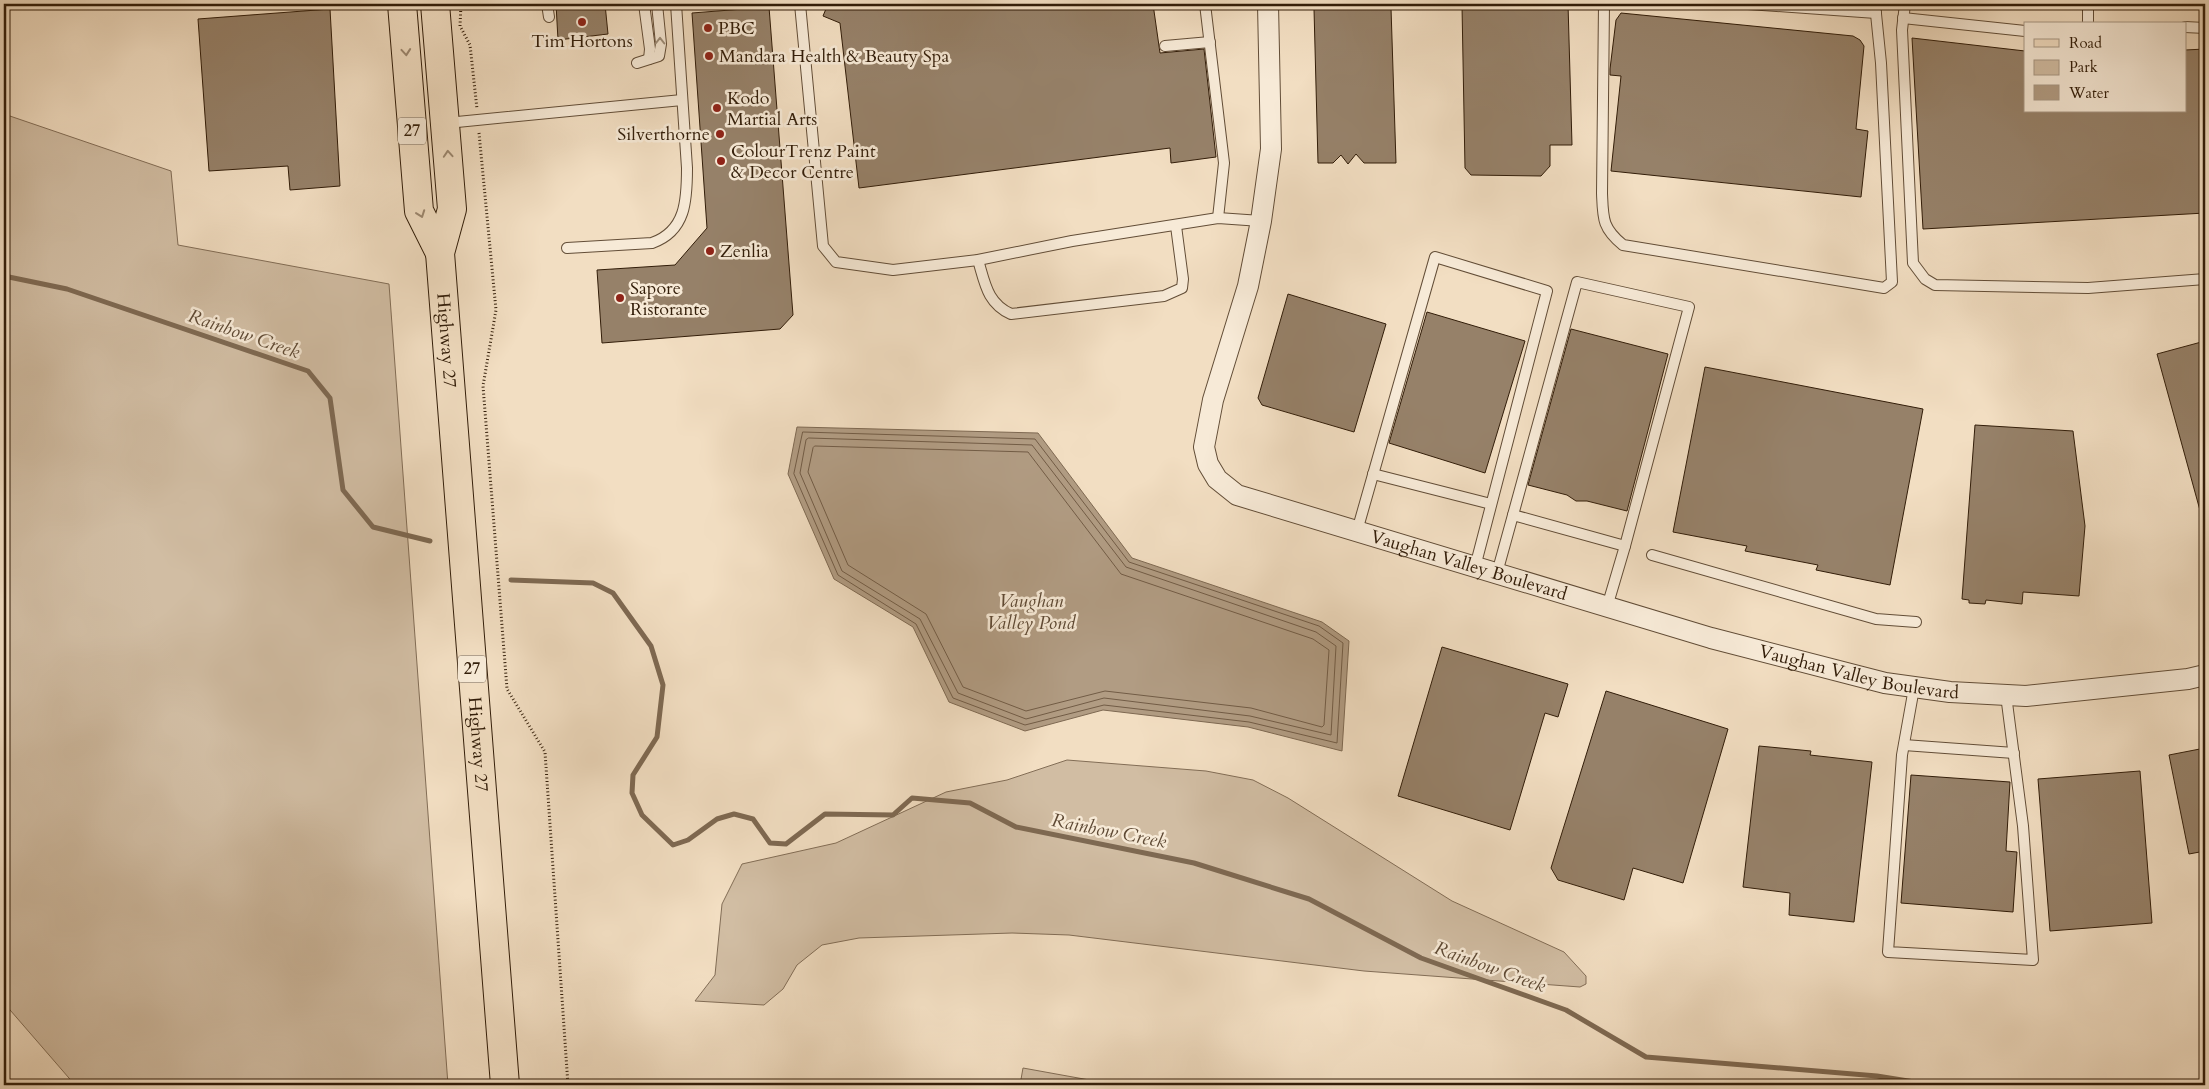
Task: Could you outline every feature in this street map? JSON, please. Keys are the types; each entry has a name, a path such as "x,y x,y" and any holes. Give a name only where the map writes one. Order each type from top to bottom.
{"main road":[{"name":"Highway 27","path":"402,4 419,211 440,253"},
{"name":"Highway 27","path":"435,4 452,209 440,253 505,1085"}],"street":[{"name":"Vaughan Valley Boulevard","path":"1268,4 1271,149 1261,221 1248,286 1213,400 1204,447 1208,464 1217,479 1237,495 1719,640 1885,683 1914,688 2026,696 2188,680 2205,675"}],"lane":[{"path":"547,4 549,18"},
{"path":"644,4 649,59"},
{"path":"637,63 659,56 661,44 657,4"},
{"path":"567,248 652,243 663,239 675,227 686,206 687,195 676,4"},
{"path":"800,4 823,246 836,262 892,270 978,260 1072,241 1218,218 1261,221"},
{"path":"1205,4 1224,163 1218,218"},
{"path":"1604,4 1602,202 1603,222 1613,237 1623,245 1884,288 1892,282 1881,63 1875,8 1748,4"},
{"path":"1905,4 1903,18 1914,262 1925,279 1935,285 2088,288 2205,279"},
{"path":"2088,4 2088,22"},
{"path":"1903,18 2024,31"},
{"path":"2186,27 2205,28"},
{"path":"1165,46 1210,42"},
{"path":"446,123 682,100"},
{"path":"978,260 986,289 997,308 1010,314 1164,296 1182,288 1183,279 1176,226"},
{"path":"1357,532 1435,257 1547,291 1476,567"},
{"path":"1497,573 1577,282 1689,307 1607,606"},
{"path":"1373,474 1491,504"},
{"path":"1513,515 1625,546"},
{"path":"1652,555 1876,619 1916,622"},
{"path":"1914,688 1904,745 1888,952 2033,960 2023,826 2006,695"},
{"path":"1904,745 2014,753"}],"path":[{"path":"461,4 460,26 470,45 496,310 483,386 507,689 545,752 568,1085"}],"green space":[{"path":"4,114 171,171 178,245 389,284 448,1085 75,1085 4,1003"},
{"path":"1067,760 1206,771 1253,780 1288,798 1452,901 1564,952 1586,976 1586,984 1580,987 1364,971 1069,935 1012,933 859,938 822,945 797,965 783,989 764,1005 695,1001 715,975 722,904 742,864 836,843 946,792 1007,780"},
{"path":"1023,1068 1117,1085 1020,1085"}],"water":[{"name":"Vaughan Valley Pond","path":"797,427 1038,433 1132,558 1322,622 1349,641 1342,751 1248,727 1103,710 1025,731 949,702 913,627 834,579 788,474"}],"building":[{"name":"Tim Hortons","path":"556,4 605,4 608,34 558,40"},
{"path":"828,4 1153,4 1160,53 1204,49 1216,157 1171,163 1170,148 859,188 840,23 823,16"},
{"path":"1568,4 1572,145 1550,145 1550,166 1541,176 1471,175 1465,168 1462,6"},
{"path":"769,7 793,315 780,329 602,343 597,270 675,265 707,228 692,13"},
{"path":"1391,8 1396,163 1364,163 1356,154 1348,164 1341,155 1333,163 1318,163 1314,9"},
{"path":"330,9 340,186 290,190 288,166 209,171 198,19"},
{"path":"1621,13 1853,36 1860,40 1864,46 1856,129 1868,131 1861,197 1611,171 1621,76 1610,75 1610,69 1616,20"},
{"path":"1912,38 2024,51 2024,112 2186,112 2186,50 2205,49 2205,213 1923,229"},
{"path":"1288,294 1386,324 1354,432 1262,405 1258,398"},
{"path":"1427,312 1525,341 1485,473 1389,443"},
{"path":"1571,329 1668,354 1627,511 1587,501 1576,501 1567,495 1528,485"},
{"path":"2205,341 2205,513 2201,514 2157,354"},
{"path":"1705,367 1923,409 1890,585 1816,570 1818,565 1745,551 1747,546 1673,532"},
{"path":"1975,425 2073,431 2085,526 2079,596 2023,592 2022,604 1986,600 1985,604 1969,603 1969,600 1962,599"},
{"path":"1442,647 1568,684 1558,717 1545,713 1510,830 1398,796"},
{"path":"1606,691 1728,729 1683,883 1633,868 1624,900 1558,880 1551,868"},
{"path":"1759,746 1811,751 1810,755 1872,762 1854,922 1789,915 1790,893 1743,887"},
{"path":"2205,748 2205,851 2189,854 2169,755"},
{"path":"2140,771 2152,923 2050,931 2038,779"},
{"path":"1911,775 2010,782 2006,851 2017,852 2013,912 1901,903"}],"waterway":[{"name":"Rainbow Creek","path":"4,276 67,289 308,371 330,398 343,490 373,527 430,541"},
{"name":"Rainbow Creek","path":"511,580 593,583 613,593 651,646 663,685 657,737 633,775 632,793 642,815 673,845 688,840 717,819 734,814 753,819 770,843 786,844 825,814 893,815 912,798 970,803 1016,827 1194,863 1309,899 1421,958 1566,1010 1646,1057 1877,1076 1933,1085"}],"place":[{"name":"Tim Hortons","path":"582,22"},
{"name":"PBC","path":"708,28"},
{"name":"Mandara Health & Beauty Spa","path":"709,56"},
{"name":"Kodo Martial Arts","path":"717,108"},
{"name":"Silverthorne","path":"720,134"},
{"name":"ColourTrenz Paint & Decor Centre","path":"721,161"},
{"name":"Zenlia","path":"710,251"},
{"name":"Sapore Ristorante","path":"620,298"}]}
